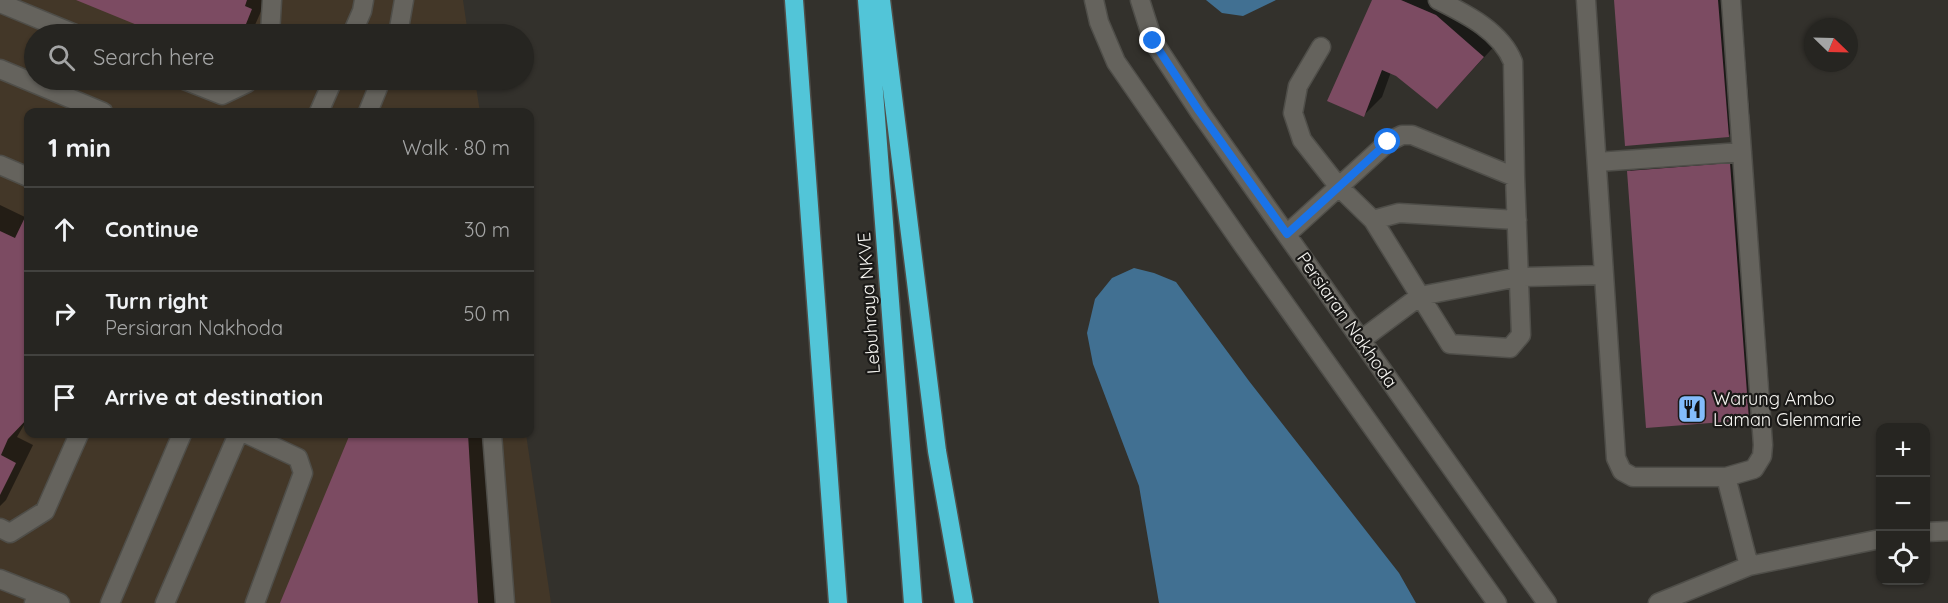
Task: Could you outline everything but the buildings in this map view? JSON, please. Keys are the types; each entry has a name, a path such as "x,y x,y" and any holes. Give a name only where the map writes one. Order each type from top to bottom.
{"highway":[{"path":"794,0 838,603"},
{"name":"Lebuhraya NKVE","path":"867,0 913,603"},
{"path":"881,0 937,451 964,603"}],"street":[{"path":"271,24 272,0"},
{"path":"357,24 364,0"},
{"path":"400,24 404,0"},
{"path":"1094,0 1099,22 1116,62 1242,245 1497,603"},
{"name":"Persiaran Nakhoda","path":"1140,0 1153,41 1199,111 1547,603"},
{"path":"1321,47 1298,87 1293,112 1302,140 1339,187 1373,220 1450,344 1510,348 1521,335 1513,62 1508,50 1475,19 1438,0"},
{"path":"1586,0 1616,458 1622,471 1633,477 1726,477 1754,469 1762,456 1731,0"},
{"path":"0,3 51,24"},
{"path":"0,69 24,79"},
{"path":"50,90 93,108"},
{"path":"209,90 222,95 232,90"},
{"path":"321,108 329,90"},
{"path":"370,108 377,90"},
{"path":"1287,234 1388,142 1402,135 1412,135 1515,177"},
{"path":"1597,162 1742,152"},
{"path":"0,165 24,175"},
{"path":"1373,220 1399,213 1517,220"},
{"path":"1361,340 1420,296 1519,277 1604,275"},
{"path":"0,528 10,533 45,511 77,438"},
{"path":"110,603 180,438"},
{"path":"165,603 236,438"},
{"path":"255,603 303,473 298,458 256,438"},
{"path":"492,438 505,603"},
{"path":"1726,477 1749,566"},
{"path":"1930,532 1948,531"},
{"path":"1658,603 1749,566 1876,540"},
{"path":"0,579 36,598 60,603"}],"shaded area":[{"path":"0,0 463,0 467,24 24,24 24,90 477,90 479,108 24,108 24,438 527,438 551,603 0,603"}],"water":[{"path":"1206,0 1276,0 1243,16 1222,13"},
{"path":"1134,268 1176,282 1249,381 1399,573 1416,603 1159,603 1139,486 1093,364 1087,333 1095,299 1112,278"}],"place":[{"name":"Warung Ambo Laman Glenmarie","path":"1692,409"}],"route":[{"path":"1153,41 1199,111 1287,234 1388,142"}]}
